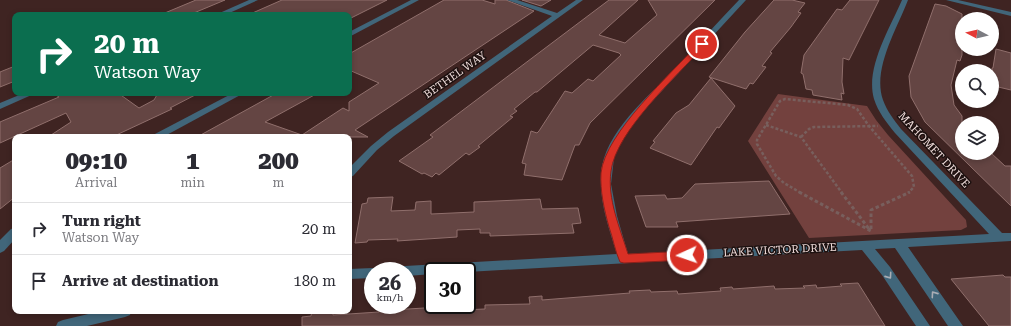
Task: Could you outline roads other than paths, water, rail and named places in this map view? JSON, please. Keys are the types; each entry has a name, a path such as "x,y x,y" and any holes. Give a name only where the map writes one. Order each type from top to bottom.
{"street":[{"path":"226,12 255,0"},
{"path":"352,34 416,0"},
{"path":"510,0 558,16"},
{"name":"BETHEL WAY","path":"352,171 374,148 391,134 580,0"},
{"path":"624,259 610,212 606,192 606,172 610,154 630,122 743,0"},
{"name":"MAHOMET DRIVE","path":"906,0 878,64 875,88 878,100 885,115 898,131 1005,238"},
{"path":"949,0 1011,14"},
{"path":"0,106 25,96"},
{"path":"162,134 234,96"},
{"path":"0,248 12,235"},
{"name":"LAKE VICTOR DRIVE","path":"416,270 1005,238"},
{"path":"899,244 956,326"},
{"path":"865,245 886,271 923,326"},
{"path":"352,274 364,273"},
{"path":"63,326 113,314"}]}
